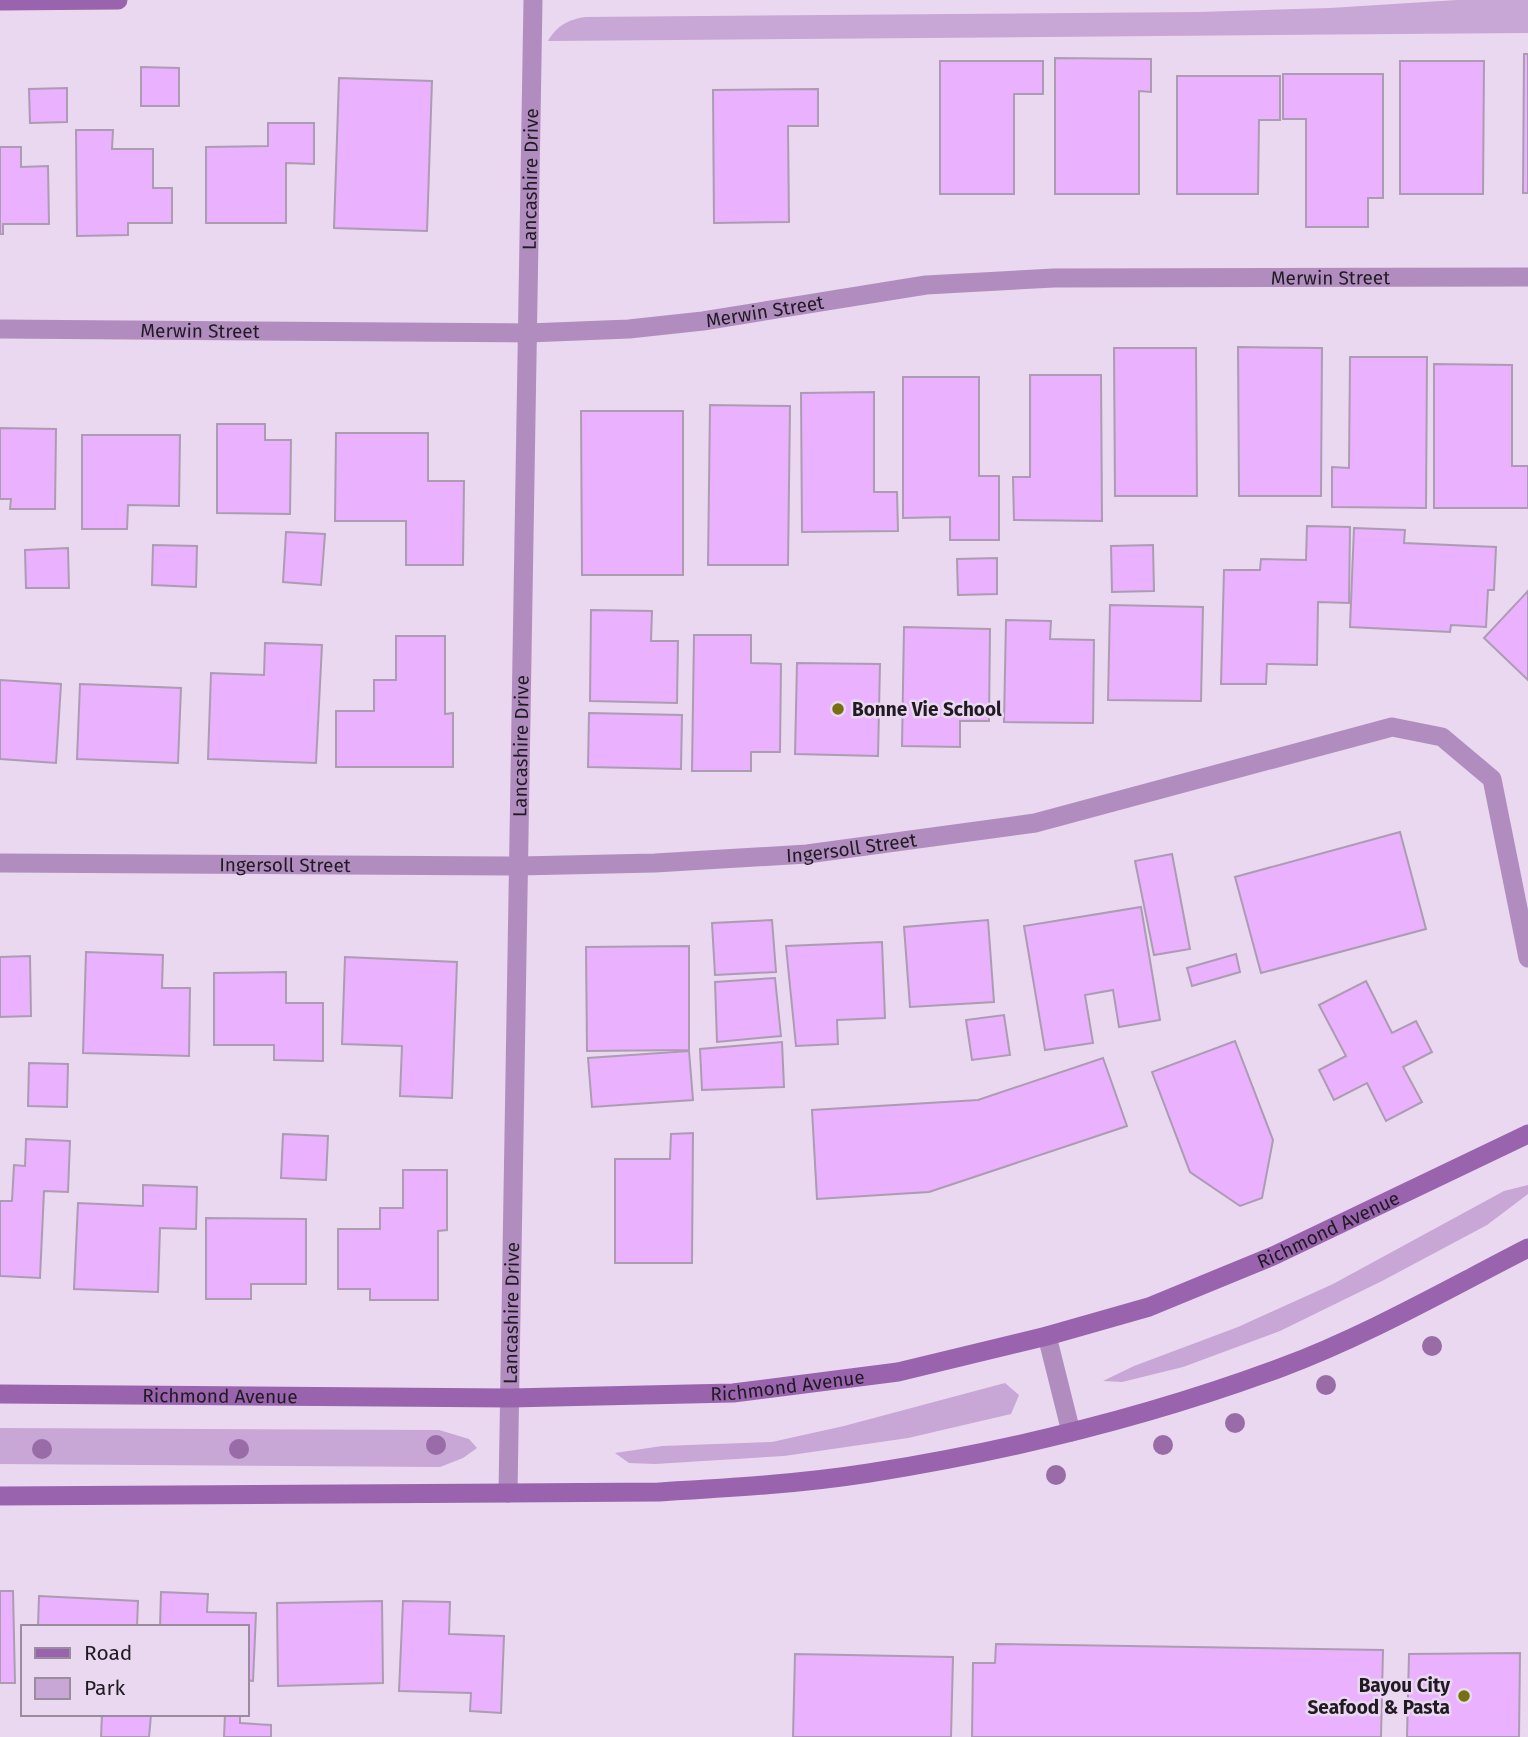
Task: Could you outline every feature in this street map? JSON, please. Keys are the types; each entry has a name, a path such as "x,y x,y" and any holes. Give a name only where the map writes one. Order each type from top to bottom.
{"main road":[{"path":"0,1 118,0"},
{"name":"Richmond Avenue","path":"0,1394 510,1398 733,1393 898,1372 1047,1336 1149,1307 1273,1256 1528,1134"},
{"path":"0,1496 658,1492 762,1485 867,1473 969,1455 1071,1432 1202,1395 1281,1368 1352,1338 1528,1248"}],"street":[{"name":"Lancashire Drive","path":"508,1493 533,0"},
{"name":"Merwin Street","path":"0,329 527,333 629,329 703,321 926,285 1054,278 1528,277"},
{"name":"Ingersoll Street","path":"0,863 519,866 655,863 807,854 1035,823 1392,727 1442,737 1492,779 1525,928 1528,958"},
{"path":"1047,1336 1071,1432"}],"green space":[{"path":"1457,0 1528,0 1528,33 548,41 563,24 585,17 1199,12"},
{"path":"1528,1185 1528,1194 1487,1225 1280,1331 1183,1367 1122,1382 1103,1381 1134,1366 1238,1327 1333,1284 1504,1191"},
{"path":"1005,1383 1019,1395 1011,1414 908,1438 784,1456 655,1464 629,1463 615,1453 662,1446 772,1442 844,1426"},
{"path":"0,1428 439,1430 469,1439 477,1448 463,1458 440,1467 0,1464"}],"building":[{"path":"1524,54 1528,54 1528,193 1523,193"},
{"path":"1055,58 1151,59 1151,92 1139,91 1139,194 1055,194"},
{"path":"940,61 1043,61 1043,94 1014,94 1014,194 940,194"},
{"path":"1400,61 1484,61 1483,194 1400,194"},
{"path":"141,67 179,68 179,106 141,106"},
{"path":"1283,74 1383,74 1383,198 1368,198 1368,227 1306,227 1306,119 1283,119"},
{"path":"1177,76 1280,76 1280,120 1259,120 1258,194 1177,194"},
{"path":"339,78 432,81 427,231 334,228"},
{"path":"67,88 67,122 30,123 29,89"},
{"path":"818,89 818,126 788,126 789,222 714,223 713,90"},
{"path":"268,123 314,123 314,164 286,163 286,223 206,223 206,147 268,146"},
{"path":"76,130 113,130 112,149 153,149 153,188 172,188 172,223 128,223 128,235 77,236"},
{"path":"0,147 21,147 21,167 48,166 49,224 3,224 3,234 0,234"},
{"path":"1238,347 1322,348 1321,496 1239,496"},
{"path":"1114,348 1196,348 1197,496 1115,496"},
{"path":"1350,357 1427,357 1426,508 1332,507 1332,467 1349,468"},
{"path":"1434,364 1512,365 1512,466 1528,466 1528,508 1434,508"},
{"path":"1030,375 1101,375 1102,521 1014,520 1013,477 1030,477"},
{"path":"903,377 979,377 979,476 999,476 999,540 950,540 950,517 903,518"},
{"path":"874,392 874,492 897,492 898,531 802,532 801,393"},
{"path":"710,405 790,406 788,565 708,565"},
{"path":"581,411 683,411 683,575 582,575"},
{"path":"217,424 265,424 265,440 291,440 290,514 217,513"},
{"path":"0,428 56,429 55,509 10,509 11,499 0,499"},
{"path":"336,433 428,433 428,481 464,481 463,565 406,565 406,521 335,521"},
{"path":"82,435 180,435 179,506 128,505 127,529 82,529"},
{"path":"1307,526 1350,527 1349,603 1318,602 1317,665 1267,664 1266,684 1221,684 1224,570 1260,570 1261,559 1306,560"},
{"path":"1354,528 1405,530 1404,543 1496,547 1494,590 1488,590 1486,627 1451,625 1450,632 1350,627"},
{"path":"286,532 325,534 321,585 283,582"},
{"path":"153,545 197,546 196,587 152,585"},
{"path":"1153,545 1154,591 1112,592 1111,546"},
{"path":"68,548 69,588 26,588 25,550"},
{"path":"997,558 997,594 958,595 957,559"},
{"path":"1528,591 1528,680 1484,638"},
{"path":"1110,605 1203,607 1201,701 1108,700"},
{"path":"591,610 652,611 651,641 678,641 677,703 590,701"},
{"path":"1006,620 1051,621 1050,639 1094,640 1093,723 1004,722"},
{"path":"904,627 990,629 989,721 960,721 960,747 902,746"},
{"path":"694,635 751,635 751,663 781,664 780,752 751,752 751,771 692,771"},
{"path":"396,636 445,636 445,714 453,713 453,767 336,767 336,711 374,711 374,680 396,680"},
{"path":"265,643 322,645 316,763 208,759 211,673 264,675"},
{"name":"Bonne Vie School","path":"797,663 880,664 878,756 795,754"},
{"path":"0,680 61,684 56,763 0,759"},
{"path":"80,684 181,688 178,763 77,759"},
{"path":"589,713 682,715 681,769 588,767"},
{"path":"1400,832 1426,929 1261,973 1235,877"},
{"path":"1172,854 1190,949 1154,955 1135,861"},
{"path":"1141,907 1160,1020 1119,1027 1113,990 1085,995 1093,1043 1045,1050 1024,926"},
{"path":"772,920 776,972 715,975 712,923"},
{"path":"988,920 994,1002 910,1007 904,927"},
{"path":"882,942 885,1018 837,1020 838,1044 796,1046 786,946"},
{"path":"689,946 689,1050 587,1051 586,947"},
{"path":"86,952 163,955 162,988 190,988 189,1056 83,1053"},
{"path":"1236,954 1240,972 1192,986 1187,968"},
{"path":"30,956 31,1016 0,1017 0,957"},
{"path":"345,957 457,962 452,1098 400,1096 402,1046 342,1044"},
{"path":"286,972 286,1003 323,1003 323,1061 274,1060 274,1045 214,1045 214,973"},
{"path":"775,978 781,1036 717,1042 715,982"},
{"path":"1366,981 1392,1033 1416,1021 1432,1052 1403,1067 1422,1102 1386,1121 1367,1083 1334,1100 1319,1070 1346,1056 1319,1005"},
{"path":"1004,1015 1010,1055 972,1060 966,1020"},
{"path":"1235,1041 1273,1140 1262,1198 1240,1206 1190,1172 1152,1072"},
{"path":"782,1042 784,1087 702,1090 700,1049"},
{"path":"689,1051 693,1100 592,1107 588,1058"},
{"path":"1103,1058 1127,1126 929,1192 817,1199 812,1110 978,1100"},
{"path":"29,1063 68,1064 67,1107 28,1106"},
{"path":"693,1133 692,1263 615,1263 615,1159 670,1159 671,1134"},
{"path":"283,1134 328,1136 326,1180 281,1178"},
{"path":"26,1139 70,1141 68,1192 44,1191 40,1278 0,1276 0,1201 12,1201 14,1165 25,1166"},
{"path":"403,1170 447,1170 447,1230 438,1231 438,1300 370,1300 370,1289 338,1289 338,1229 380,1229 380,1208 403,1208"},
{"path":"143,1185 197,1187 196,1229 160,1228 158,1292 74,1289 78,1203 143,1206"},
{"path":"206,1218 306,1219 306,1284 251,1284 251,1299 206,1299"},
{"path":"0,1591 13,1591 15,1683 0,1683"},
{"path":"161,1592 208,1594 207,1612 256,1613 253,1681 248,1680 248,1625 160,1625"},
{"path":"39,1596 138,1601 137,1625 38,1625"},
{"path":"382,1601 383,1683 278,1686 277,1603"},
{"path":"403,1601 450,1602 449,1634 504,1636 501,1713 470,1711 471,1693 399,1691"},
{"path":"996,1644 1383,1650 1381,1737 972,1737 973,1663 995,1663"},
{"name":"Bayou City Seafood & Pasta","path":"1520,1653 1519,1737 1407,1737 1409,1654"},
{"path":"795,1654 953,1657 951,1737 793,1737"},
{"path":"102,1716 151,1716 149,1737 101,1737"},
{"path":"225,1716 240,1716 240,1723 271,1725 271,1737 224,1737"}],"place":[{"name":"Bonne Vie School","path":"838,709"},
{"name":"Bayou City Seafood & Pasta","path":"1464,1696"}]}
